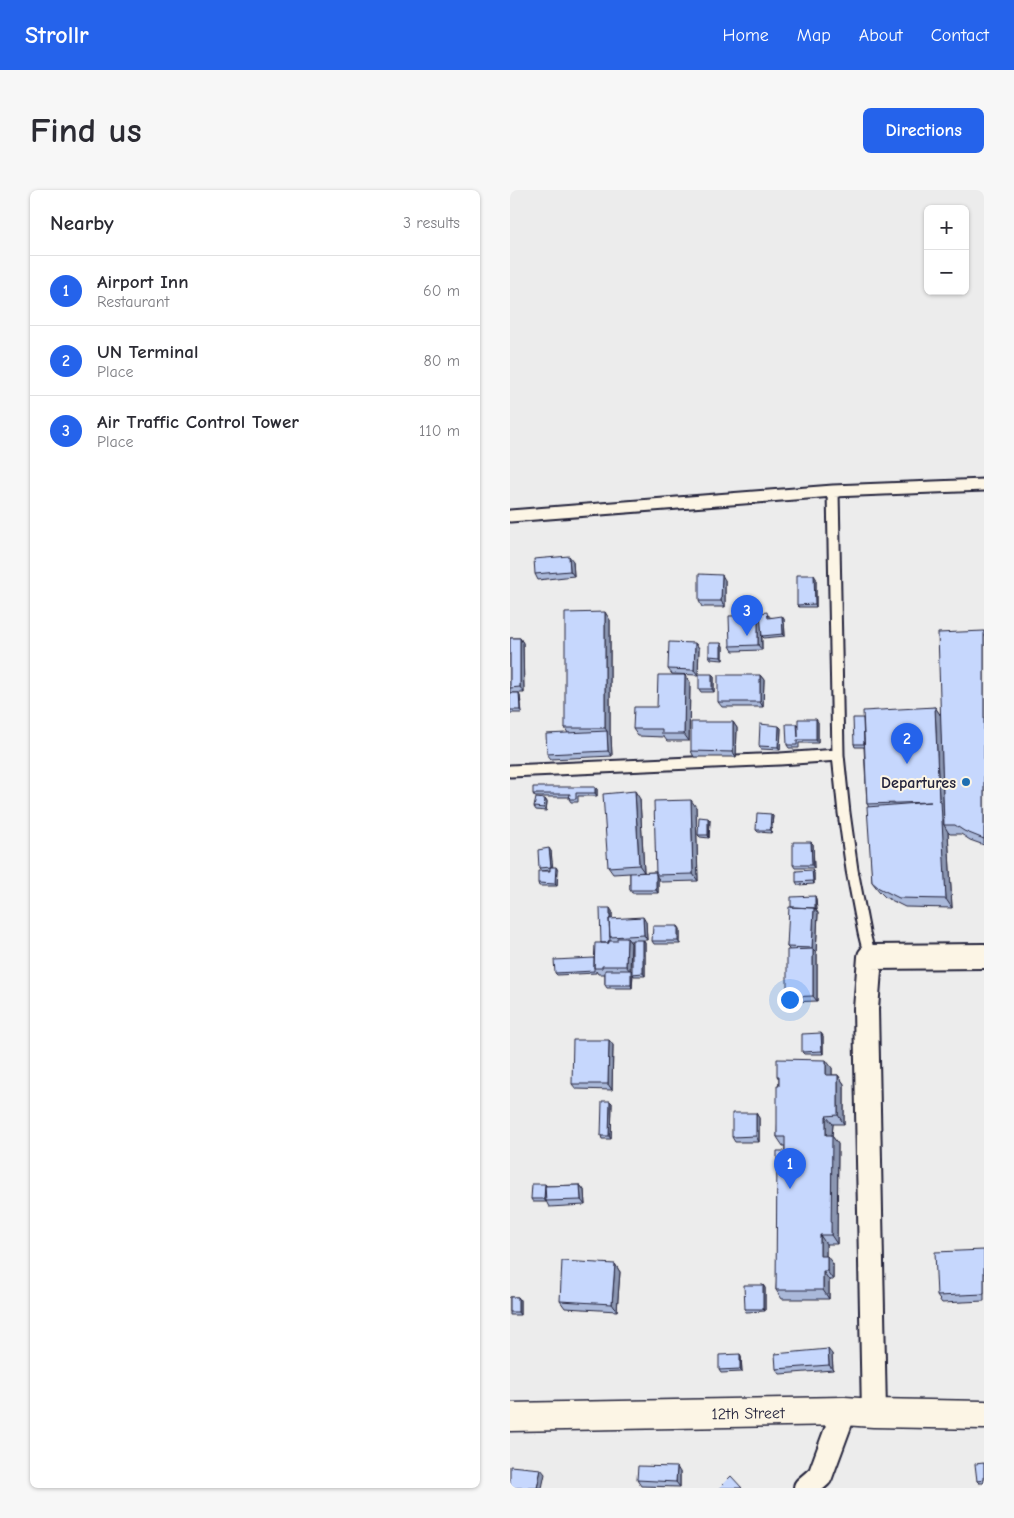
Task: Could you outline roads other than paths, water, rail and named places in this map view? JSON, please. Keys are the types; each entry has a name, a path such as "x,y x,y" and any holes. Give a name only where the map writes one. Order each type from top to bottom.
{"street":[{"path":"874,1413 866,1009 870,957 984,956"},
{"path":"806,1488 820,1476 844,1411"},
{"name":"12th Street","path":"510,1416 844,1411 984,1415"}],"lane":[{"path":"510,516 833,491 984,485"},
{"path":"833,491 838,754 852,870 870,957"},
{"path":"510,770 771,760 838,754"}],"place":[{"name":"Air Traffic Control Tower","path":"747,636"},
{"name":"UN Terminal","path":"907,764"},
{"name":"Departures","path":"966,782"},
{"name":"Airport Inn","path":"790,1189"}]}
